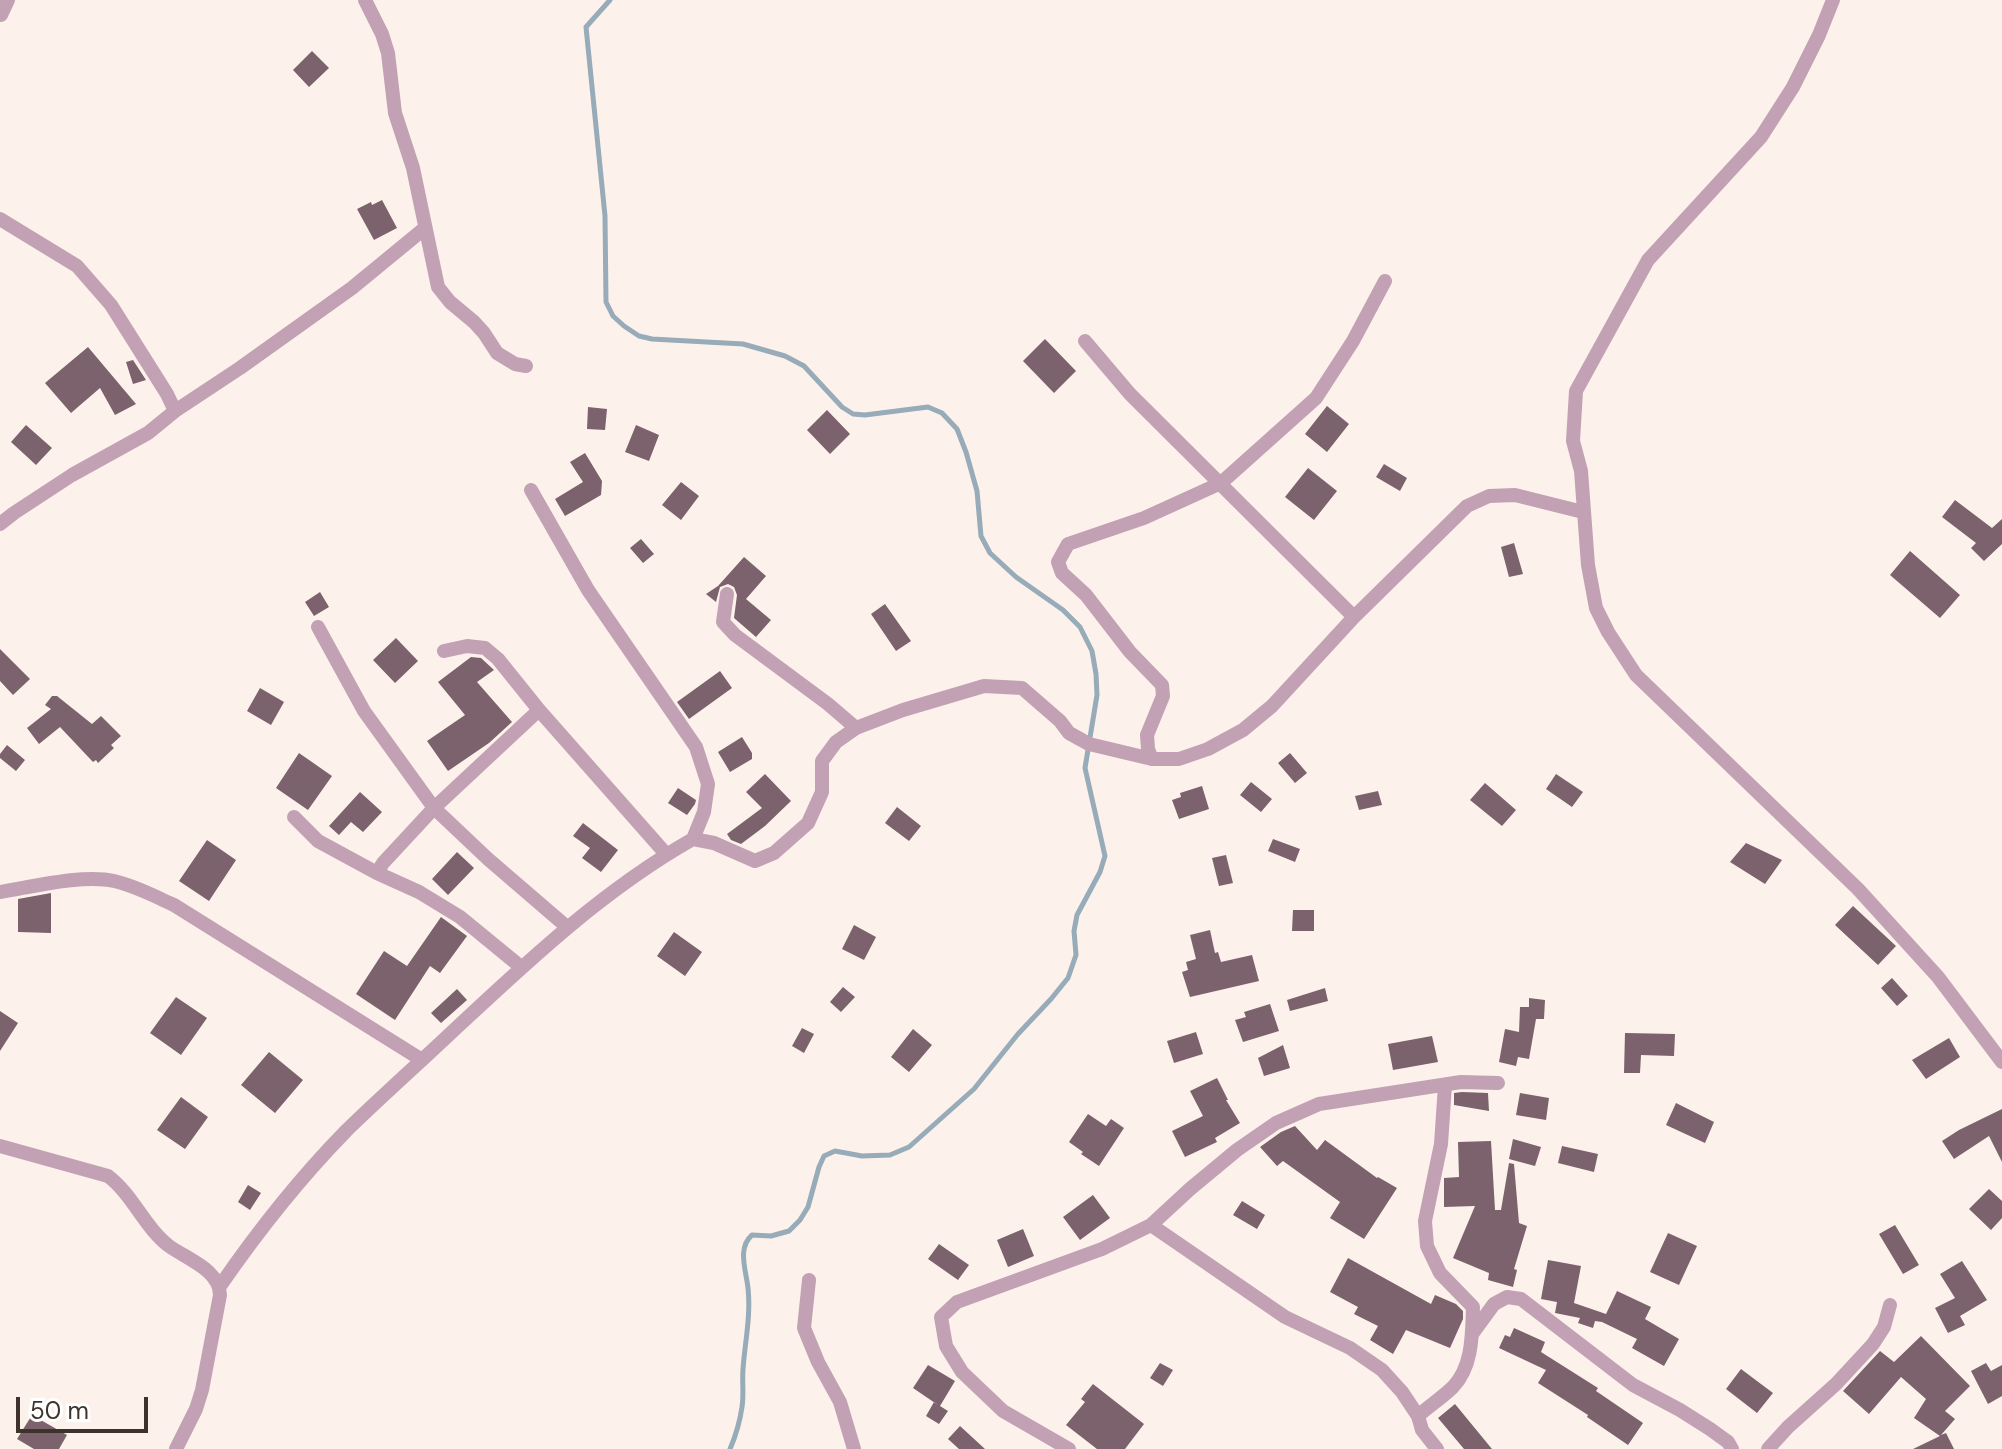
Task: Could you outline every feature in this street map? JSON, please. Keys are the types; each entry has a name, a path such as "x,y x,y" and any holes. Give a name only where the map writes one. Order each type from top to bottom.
{"street":[{"path":"1,15 8,0"},
{"path":"365,0 388,53 395,113 413,168 438,287 484,333 497,353 515,364 526,366"},
{"path":"1833,0 1793,87 1761,137 1648,260 1576,391 1573,441 1581,471 1588,565 1596,608 1636,675 1858,889 1938,977 2002,1062"},
{"path":"0,219 77,266 111,305 175,411"},
{"path":"0,524 72,475 148,433 352,288 425,228"},
{"path":"1152,759 1147,735 1163,696 1162,685 1130,652 1086,595 1062,573 1058,562 1061,554 1068,544 1144,518 1221,483 1316,398 1353,341 1385,281"},
{"path":"1085,341 1130,394 1354,617"},
{"path":"176,1449 202,1390 220,1286 280,1206 345,1132 521,967 567,927 666,854 693,839 704,812 708,784 696,747 588,590 531,490"},
{"path":"693,839 714,843 755,861 774,853 808,823 822,792 822,761 836,742 856,728 903,710 984,686 1022,688 1060,721 1069,733 1089,744 1152,759 1179,759 1208,749 1243,730 1272,706 1354,617 1467,506 1489,496 1515,495 1583,512"},
{"path":"727,594 723,622 735,635 856,728"},
{"path":"318,627 364,711 434,808 567,927"},
{"path":"444,651 467,646 485,648 498,659 666,854"},
{"path":"377,873 434,808 539,710"},
{"path":"294,817 318,841 419,892 460,917 521,967"},
{"path":"0,892 69,881 111,880 143,890 174,905 422,1060"},
{"path":"1069,1449 1003,1411 962,1372 946,1346 941,1317 957,1302 1102,1249 1151,1225 1237,1150 1276,1123 1319,1104 1461,1082 1498,1083"},
{"path":"1418,1416 1454,1386 1466,1368 1472,1334 1473,1307 1440,1273 1427,1246 1425,1221 1441,1144 1445,1085"},
{"path":"0,1146 108,1176 120,1185 166,1244 208,1271 220,1286"},
{"path":"1151,1225 1285,1317 1350,1348 1382,1370 1402,1392 1418,1416 1422,1430 1437,1449"},
{"path":"809,1280 804,1328 840,1402 854,1449"},
{"path":"1472,1334 1494,1304 1507,1297 1521,1299 1633,1385 1710,1429 1728,1442 1732,1449"},
{"path":"1768,1449 1873,1344 1884,1327 1890,1305"}],"building":[{"path":"312,51 329,68 309,87 293,70"},
{"path":"382,200 397,228 374,240 357,209"},
{"path":"1045,339 1076,371 1054,393 1023,361"},
{"path":"88,347 136,404 115,415 100,388 71,413 45,383"},
{"path":"133,360 146,380 133,384 126,362"},
{"path":"1327,406 1349,424 1327,452 1305,434"},
{"path":"588,407 607,409 605,430 587,429"},
{"path":"827,410 850,434 830,454 807,430"},
{"path":"26,425 52,448 36,465 11,442"},
{"path":"636,425 659,435 649,461 625,452"},
{"path":"585,453 602,481 601,495 565,516 555,499 583,482 570,462"},
{"path":"1384,464 1407,478 1400,491 1376,477"},
{"path":"1308,468 1337,491 1314,520 1285,497"},
{"path":"681,482 699,496 681,520 662,505"},
{"path":"1955,500 1992,528 2002,519 2002,544 1984,561 1971,548 1976,543 1942,517"},
{"path":"641,539 654,554 643,563 630,548"},
{"path":"1514,543 1523,574 1509,577 1501,547"},
{"path":"1910,551 1960,595 1940,618 1890,575"},
{"path":"744,557 766,576 746,599 771,620 756,637 734,618 737,595 734,587 728,584 720,587 716,602 706,594 718,586"},
{"path":"320,592 329,607 314,616 305,602"},
{"path":"885,604 911,641 896,651 871,614"},
{"path":"396,638 418,661 395,683 373,660"},
{"path":"0,649 30,679 13,695 0,681"},
{"path":"471,657 481,658 494,670 477,682 512,722 489,743 448,771 427,741 465,715 438,682"},
{"path":"720,671 732,688 689,719 677,702"},
{"path":"260,688 284,702 271,725 247,711"},
{"path":"52,696 57,696 92,724 101,716 121,736 111,745 114,748 98,763 96,760 93,762 60,727 39,744 27,728 51,709 45,705"},
{"path":"742,737 752,753 752,759 730,772 718,752"},
{"path":"7,745 25,760 16,771 0,758"},
{"path":"299,753 332,776 308,810 276,788"},
{"path":"1290,753 1307,773 1295,783 1278,763"},
{"path":"765,774 791,801 741,844 731,840 727,834 762,808 746,792"},
{"path":"1556,774 1583,792 1572,807 1546,789"},
{"path":"1251,782 1272,799 1261,812 1240,795"},
{"path":"1485,783 1516,810 1502,826 1470,800"},
{"path":"1202,786 1209,809 1179,819 1172,800 1181,797 1180,793"},
{"path":"678,788 696,800 687,815 668,803"},
{"path":"1378,791 1382,805 1359,810 1355,796"},
{"path":"360,792 382,812 363,832 351,822 339,835 329,826"},
{"path":"897,807 921,826 909,841 885,823"},
{"path":"583,823 618,850 601,872 582,858 590,848 573,836"},
{"path":"1273,839 1300,849 1295,862 1268,851"},
{"path":"207,840 236,860 209,901 179,881"},
{"path":"1746,843 1782,860 1765,884 1730,862"},
{"path":"457,852 474,868 448,895 432,879"},
{"path":"1226,855 1233,883 1219,886 1212,858"},
{"path":"51,893 51,933 18,932 18,899"},
{"path":"1853,906 1896,946 1878,965 1835,925"},
{"path":"1293,910 1314,910 1314,931 1292,931"},
{"path":"441,917 467,936 440,973 430,966 395,1020 356,994 384,951 407,966"},
{"path":"854,925 876,937 864,960 842,949"},
{"path":"1210,930 1215,953 1218,952 1221,962 1252,955 1259,981 1190,997 1182,972 1188,970 1186,962 1196,959 1190,935"},
{"path":"674,932 702,952 685,976 657,956"},
{"path":"1892,978 1908,996 1897,1006 1881,988"},
{"path":"843,987 855,997 841,1012 830,1002"},
{"path":"1325,988 1328,1001 1290,1011 1287,1000"},
{"path":"457,989 467,1000 441,1023 431,1013"},
{"path":"176,997 207,1018 181,1055 150,1033"},
{"path":"1529,998 1545,1000 1544,1019 1536,1019 1529,1059 1518,1057 1516,1066 1499,1062 1505,1029 1519,1032 1520,1007 1529,1007"},
{"path":"1270,1004 1279,1031 1243,1042 1235,1020 1246,1017 1244,1012"},
{"path":"0,1011 18,1023 0,1051"},
{"path":"802,1028 814,1034 804,1053 792,1046"},
{"path":"913,1029 932,1045 909,1072 891,1057"},
{"path":"1196,1032 1203,1054 1174,1063 1167,1041"},
{"path":"1625,1033 1675,1034 1674,1056 1641,1055 1640,1073 1624,1073"},
{"path":"1432,1036 1438,1062 1393,1070 1388,1044"},
{"path":"1949,1038 1960,1057 1926,1079 1912,1060"},
{"path":"1283,1045 1290,1068 1264,1076 1258,1058"},
{"path":"269,1052 303,1080 275,1113 241,1085"},
{"path":"1217,1078 1240,1123 1215,1138 1217,1142 1185,1157 1172,1131 1203,1116 1190,1091"},
{"path":"1454,1093 1488,1093 1489,1111 1454,1105"},
{"path":"1520,1093 1549,1098 1546,1120 1516,1115"},
{"path":"181,1097 208,1117 185,1149 157,1130"},
{"path":"1676,1103 1714,1122 1705,1143 1666,1125"},
{"path":"2002,1109 2002,1162 1989,1136 1954,1159 1942,1141"},
{"path":"1088,1114 1106,1126 1111,1119 1124,1128 1099,1166 1069,1142"},
{"path":"1295,1126 1317,1150 1325,1140 1377,1178 1397,1188 1364,1239 1330,1218 1340,1202 1283,1161 1277,1166 1260,1147"},
{"path":"1513,1139 1541,1147 1535,1166 1509,1159"},
{"path":"1491,1141 1495,1210 1501,1210 1509,1163 1514,1164 1519,1223 1527,1226 1514,1269 1517,1270 1513,1287 1488,1280 1489,1273 1453,1258 1475,1206 1444,1207 1444,1178 1459,1177 1458,1142"},
{"path":"1562,1146 1598,1154 1594,1172 1558,1163"},
{"path":"248,1185 261,1193 250,1210 238,1202"},
{"path":"1989,1189 2002,1201 2002,1218 1991,1230 1969,1209"},
{"path":"1093,1195 1110,1218 1080,1240 1063,1217"},
{"path":"1242,1201 1265,1215 1257,1229 1233,1215"},
{"path":"1895,1225 1919,1265 1903,1274 1879,1234"},
{"path":"1023,1229 1034,1256 1008,1267 997,1240"},
{"path":"1668,1233 1697,1246 1679,1285 1650,1272"},
{"path":"939,1244 969,1265 958,1280 928,1259"},
{"path":"1348,1258 1431,1304 1435,1295 1456,1304 1463,1311 1463,1319 1450,1348 1406,1330 1393,1354 1370,1340 1378,1326 1354,1314 1358,1307 1330,1292"},
{"path":"1548,1260 1581,1266 1574,1303 1606,1314 1617,1291 1651,1307 1645,1319 1679,1339 1664,1366 1632,1348 1637,1339 1602,1322 1595,1321 1593,1328 1578,1323 1580,1318 1555,1313 1557,1302 1541,1299"},
{"path":"1962,1261 1987,1300 1960,1316 1965,1325 1948,1333 1935,1308 1955,1298 1940,1274"},
{"path":"1514,1328 1545,1342 1541,1352 1598,1388 1596,1391 1643,1423 1628,1445 1538,1383 1546,1370 1499,1348 1505,1335 1510,1337"},
{"path":"1921,1336 1970,1386 1945,1411 1955,1419 1941,1435 1946,1433 1954,1449 1913,1449 1940,1436 1914,1418 1926,1399 1901,1377 1869,1414 1843,1391 1880,1351 1894,1362"},
{"path":"1160,1363 1173,1370 1163,1386 1150,1378"},
{"path":"1986,1363 1991,1371 2002,1365 2002,1396 1988,1404 1971,1371"},
{"path":"928,1365 955,1381 940,1406 948,1411 939,1424 926,1416 934,1402 913,1388"},
{"path":"1741,1369 1773,1393 1757,1413 1726,1389"},
{"path":"1093,1384 1144,1424 1125,1449 1097,1449 1066,1425 1085,1402 1081,1399"},
{"path":"1455,1404 1492,1449 1464,1449 1438,1418"},
{"path":"32,1415 67,1435 59,1449 34,1449 17,1439"},
{"path":"960,1426 985,1449 959,1449 948,1439"}],"waterway":[{"path":"610,0 586,27 605,216 606,302 613,316 639,336 743,344 785,356 804,366 842,407 853,414 928,407 942,413 957,429 966,452 977,491 981,536 990,553 1080,627 1092,651 1096,674 1097,695 1085,768 1105,856 1077,915 1074,931 1076,955 1068,978 974,1089 909,1147 890,1155 862,1156 835,1151 824,1156 808,1207 800,1220 789,1231 771,1236 752,1235 747,1240 744,1267 749,1308 743,1402 730,1449"}]}
